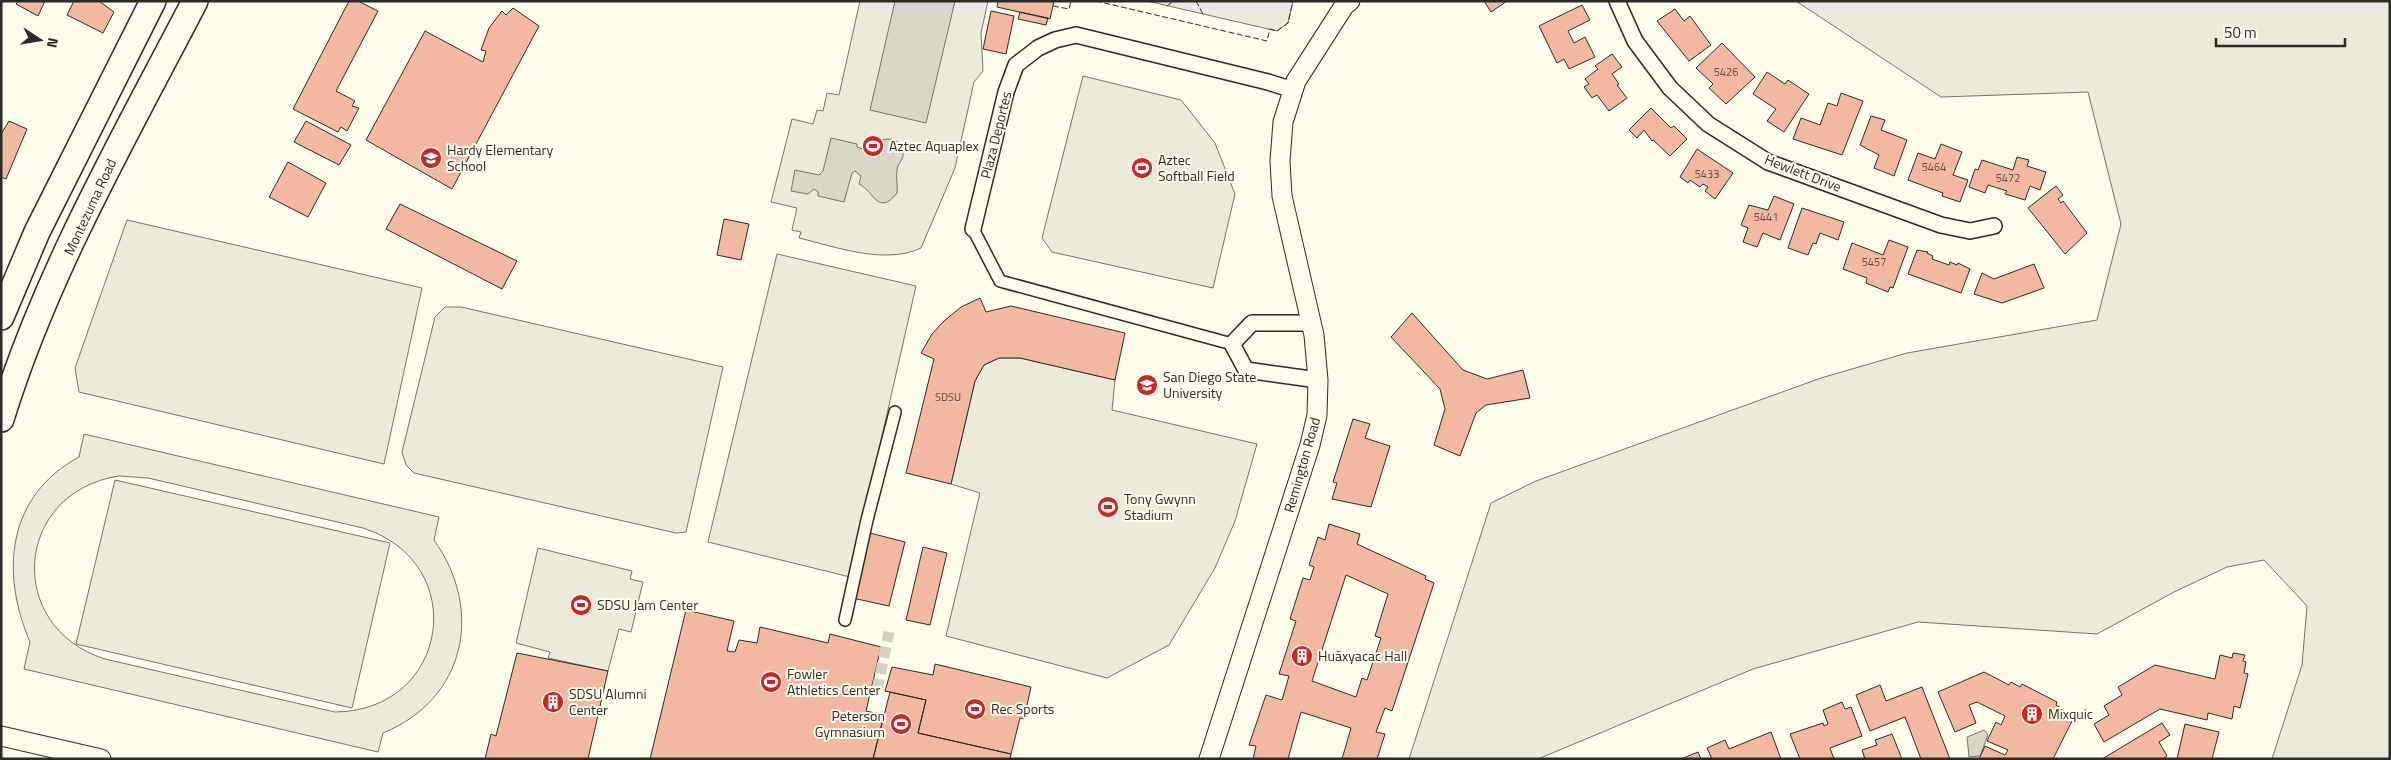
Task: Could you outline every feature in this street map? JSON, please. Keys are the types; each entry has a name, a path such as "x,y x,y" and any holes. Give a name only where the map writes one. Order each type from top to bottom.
{"main road":[{"path":"1,317 37,232 154,1"},
{"name":"Montezuma Road","path":"1,419 44,304 95,193 195,1"}],"street":[{"name":"Remington Road","path":"1209,759 1310,445 1317,417 1318,380 1312,323 1282,196 1280,161 1283,122 1296,81 1344,6 1350,1"},
{"name":"Hewlett Drive","path":"1617,1 1636,41 1670,88 1708,124 1768,162 1941,225 1970,231 1994,226"},
{"name":"Plaza Deportes","path":"1232,344 1000,281 973,229 1006,92 1016,66 1038,48 1055,40 1076,35 1268,82 1293,90"},
{"path":"1312,323 1252,323 1232,344 1246,370 1318,380"},
{"path":"845,620 867,520 895,412"},
{"path":"1,736 101,759"}],"shaded area":[{"name":"Aztec Aquaplex","path":"860,1 988,1 981,33 983,71 974,82 955,168 921,248 907,253 876,255 860,253 799,238 801,232 792,230 797,208 771,202 792,119 813,124 817,110 823,111 827,93 839,95"},
{"path":"895,1 955,1 926,123 870,110"},
{"path":"1147,1 1293,1 1288,23 1277,31"},
{"path":"1796,1 2390,1 2390,759 2272,759 2302,665 2307,606 2264,560 2227,567 2174,592 2097,634 1918,622 1753,669 1538,759 1409,759 1491,503 1536,481 1821,378 1907,353 2097,320 2121,224 2088,92 1941,97"},
{"name":"Aztec Softball Field","path":"1083,76 1181,100 1215,143 1235,194 1213,288 1052,252 1042,238"},
{"path":"831,138 857,144 857,147 866,150 875,143 886,139 897,141 901,145 903,157 897,169 897,193 891,200 881,203 876,200 859,184 861,176 855,171 852,173 844,202 818,196 818,192 814,189 808,194 791,191 795,170 819,175 823,171"},
{"path":"127,220 422,288 384,464 79,392 75,368"},
{"path":"777,254 916,286 850,577 708,542"},
{"path":"445,307 461,307 723,367 686,532 676,533 414,473 406,465 402,452 435,317"},
{"name":"Tony Gwynn Stadium","path":"999,358 1020,358 1115,380 1112,410 1257,444 1235,521 1215,568 1169,645 1107,678 946,636 980,493 951,484 975,381 984,365"},
{"path":"84,434 439,517 434,540 450,567 459,595 462,623 458,650 449,675 433,698 411,718 383,733 378,752 24,669 30,642 21,616 15,589 13,563 16,538 24,514 37,493 55,473 79,457","holes":["119,476 148,478 363,528 398,546 421,571 432,601 433,633 423,663 403,688 373,705 335,712 105,659 72,643 50,619 37,591 35,562 42,532 58,507 84,487"]},
{"path":"115,480 390,543 352,708 76,644"},
{"name":"SDSU Jam Center","path":"538,548 632,571 630,579 643,582 631,632 619,629 608,671 548,658 550,652 516,643"},
{"path":"1984,730 1988,735 1980,756 1969,757 1967,737"}],"building":[{"path":"18,1 45,1 38,16 16,4"},
{"path":"74,1 99,1 114,12 103,33 67,15"},
{"path":"349,1 358,1 378,11 336,91 355,101 352,106 359,108 347,131 341,127 338,132 293,109"},
{"path":"998,1 1054,1 1050,19 997,7"},
{"path":"1484,1 1507,1 1491,12"},
{"path":"1582,5 1590,20 1568,31 1574,43 1585,37 1595,57 1569,69 1564,59 1557,63 1539,26"},
{"path":"513,8 539,26 452,189 366,140 425,31 483,62 486,51 481,50 489,28 502,11 506,15"},
{"path":"1675,9 1684,21 1690,16 1711,45 1689,61 1657,21"},
{"path":"991,11 1014,16 1006,54 983,49"},
{"path":"1020,12 1048,18 1046,25 1018,19"},
{"path":"1722,43 1755,77 1726,104 1709,88 1713,84 1696,68"},
{"path":"1612,54 1622,67 1612,74 1619,84 1617,85 1627,98 1609,111 1597,95 1592,98 1584,87 1589,84 1585,79 1598,69 1595,66"},
{"path":"1767,72 1785,84 1788,80 1809,94 1784,132 1767,121 1776,109 1753,94"},
{"path":"1841,93 1863,101 1842,155 1793,139 1801,118 1820,125 1828,103 1837,106"},
{"path":"1651,108 1671,128 1674,126 1687,139 1670,156 1652,141 1644,130 1637,138 1629,130"},
{"path":"1871,116 1885,120 1881,130 1907,140 1894,176 1874,168 1879,155 1860,145"},
{"path":"9,121 27,129 6,179 1,177 1,134"},
{"path":"306,121 351,145 339,165 294,142"},
{"path":"1941,144 1962,152 1953,175 1968,180 1960,202 1942,196 1943,193 1908,180 1918,153 1935,159"},
{"path":"1697,149 1733,173 1715,199 1705,191 1708,187 1703,184 1700,187 1690,180 1688,183 1680,177"},
{"path":"2017,157 2029,160 2027,166 2046,172 2040,190 2030,186 2025,200 2005,194 2007,191 1988,185 1985,193 1969,187 1975,169 1978,170 1982,160 2013,170"},
{"path":"288,162 326,183 308,217 269,197"},
{"path":"2056,186 2063,195 2058,199 2061,203 2063,201 2087,233 2065,254 2028,208"},
{"path":"1774,196 1794,204 1780,240 1763,233 1757,247 1743,242 1748,228 1741,225 1749,205 1768,210"},
{"path":"400,204 517,261 502,289 386,229"},
{"path":"1802,208 1844,222 1838,240 1820,233 1816,244 1813,243 1808,255 1788,248"},
{"path":"724,219 749,224 741,260 717,255"},
{"path":"1889,240 1908,247 1893,288 1890,287 1888,292 1866,283 1867,278 1843,269 1852,243 1883,255"},
{"path":"1917,250 1928,252 1933,256 1932,259 1949,265 1950,262 1957,265 1958,263 1970,269 1961,293 1908,274"},
{"path":"2034,264 2044,288 2002,303 1974,294 1982,273 1994,279"},
{"path":"980,298 986,312 1011,306 1125,333 1115,380 1020,358 999,358 984,365 975,381 951,484 906,473 934,359 921,353 932,334 944,321 961,307"},
{"path":"1412,313 1463,370 1487,379 1523,370 1530,398 1486,405 1476,413 1460,456 1434,445 1445,409 1440,389 1391,337"},
{"path":"1353,419 1370,424 1365,438 1390,446 1371,507 1332,499 1337,483 1333,482"},
{"name":"Huāxyacac Hall","path":"1329,524 1360,534 1357,544 1426,576 1425,579 1434,583 1392,711 1385,708 1376,732 1385,734 1377,759 1342,759 1351,728 1301,712 1288,759 1253,759 1256,746 1249,745 1266,695 1282,700 1289,676 1279,674 1296,621 1290,619 1303,578 1310,580 1314,567 1309,565 1318,537 1325,540","holes":["1346,575 1388,594 1375,636 1381,638 1367,680 1362,678 1356,697 1312,681"]},
{"path":"870,533 905,542 889,606 852,598"},
{"path":"923,547 947,553 930,625 906,620"},
{"name":"Fowler Athletics Center","path":"686,610 734,621 727,651 735,652 739,640 757,643 760,627 828,643 830,634 881,647 866,711 884,715 873,759 650,759"},
{"name":"SDSU Alumni Center","path":"517,653 608,671 588,759 485,759 491,734 496,736"},
{"path":"2233,653 2245,655 2243,661 2246,662 2244,673 2248,674 2240,708 2234,706 2232,719 2208,713 2207,720 2160,709 2104,742 2094,724 2109,715 2104,706 2122,695 2118,687 2155,665 2215,679 2220,655 2232,658"},
{"name":"Rec Sports","path":"935,664 1031,687 1024,719 1020,718 1011,754 918,733 926,700 885,691 892,667 933,675"},
{"name":"Mixquic","path":"1984,672 2009,685 2011,682 2020,687 2022,684 2057,702 2056,705 2061,708 2059,712 2073,719 2053,759 1979,759 1985,746 2005,755 2008,750 1987,741 1996,722 2001,725 2005,716 1977,702 1969,705 1976,723 1955,732 1938,692"},
{"path":"1880,685 1886,701 1922,687 1950,759 1921,759 1905,717 1870,731 1856,695"},
{"name":"Peterson Gymnasium","path":"890,692 926,700 918,733 1011,754 1010,759 873,759"},
{"path":"1842,702 1845,709 1851,707 1862,736 1830,748 1834,759 1800,759 1790,734 1823,723 1824,726 1828,724 1823,710"},
{"path":"2162,723 2170,735 2159,742 2167,756 2163,759 2102,759"},
{"path":"2185,724 2219,732 2212,759 2177,759"},
{"path":"1771,732 1781,759 1712,759 1707,748 1725,740 1729,749"},
{"path":"1892,734 1902,759 1865,759 1862,750 1877,745 1875,740"},
{"path":"1698,752 1701,759 1681,759"}],"tunnel":[{"path":"877,690 889,632"}],"fence":[{"path":"1053,6 1069,9 1071,1"},
{"path":"1096,1 1267,41 1270,29 1277,31 1288,23 1293,1"},
{"path":"1167,6 1174,1"},
{"path":"1196,1 1203,14"}],"place":[{"name":"Aztec Aquaplex","path":"873,146"},
{"name":"Hardy Elementary School","path":"431,158"},
{"name":"Aztec Softball Field","path":"1142,168"},
{"name":"San Diego State University","path":"1147,385"},
{"name":"Tony Gwynn Stadium","path":"1108,507"},
{"name":"SDSU Jam Center","path":"581,605"},
{"name":"Huāxyacac Hall","path":"1302,656"},
{"name":"Fowler Athletics Center","path":"771,682"},
{"name":"SDSU Alumni Center","path":"553,702"},
{"name":"Rec Sports","path":"975,709"},
{"name":"Mixquic","path":"2032,714"},
{"name":"Peterson Gymnasium","path":"901,724"}]}
